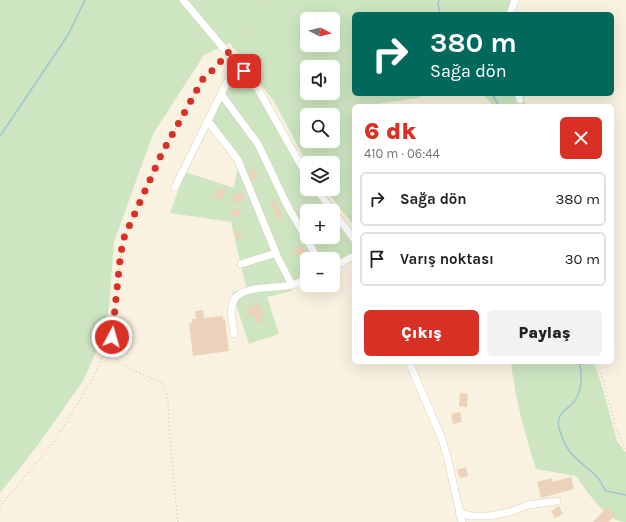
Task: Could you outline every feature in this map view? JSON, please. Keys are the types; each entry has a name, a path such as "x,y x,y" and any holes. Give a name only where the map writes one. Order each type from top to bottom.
{"street":[{"path":"183,0 198,20 251,79 264,98 300,163"},
{"path":"511,12 515,0"},
{"path":"175,187 237,62"},
{"path":"221,94 258,144 287,205 314,252"},
{"path":"208,121 238,160 276,253 292,285"},
{"path":"321,196 352,236"},
{"path":"241,264 276,253"},
{"path":"340,263 352,257"},
{"path":"234,334 232,309 234,300 238,295 262,288 292,285 300,282"},
{"path":"410,364 442,439 462,522"},
{"path":"459,514 495,516 528,505 557,501"}],"path":[{"path":"178,522 166,391 161,382 130,370 120,364 113,352 112,337 123,240 162,153 203,79 217,66 253,24 268,0"},
{"path":"0,507 52,444 90,383 112,337"},
{"path":"597,364 616,429 626,449"}],"green space":[{"path":"0,0 517,0 514,12 352,12 352,96 422,96 418,98 377,104 352,104 352,223 340,208 340,204 337,204 330,196 340,196 340,156 303,156 275,103 230,43 204,55 153,134 114,242 109,307 101,341 83,381 38,445 0,493"},
{"path":"238,71 257,92 300,169 300,196 317,196 322,204 300,204 300,244 340,244 340,227 352,243 352,254 340,260 340,252 300,252 300,280 289,284 292,291 267,297 279,334 249,344 232,293 246,287 231,222 170,213 185,172 234,188 238,165 210,129 221,100"},
{"path":"485,96 524,96 526,104 491,104"},
{"path":"511,364 594,364 602,386 617,441 626,453 626,522 619,521 611,517 604,511 591,497 576,476 536,469 515,389"}],"building":[{"path":"255,169 258,177 252,180 249,171"},
{"path":"216,188 226,190 223,199 214,197"},
{"path":"243,193 244,201 234,203 233,194"},
{"path":"275,200 284,219 279,221 270,202"},
{"path":"231,209 239,209 239,216 232,217"},
{"path":"241,230 243,237 237,239 235,232"},
{"path":"301,245 305,252 300,252 300,254 297,256 294,249"},
{"path":"259,303 263,312 261,313 264,321 257,323 254,315 249,317 246,308"},
{"path":"203,310 204,318 223,316 223,319 225,319 229,351 193,356 189,323 192,323 192,319 196,319 195,311"},
{"path":"460,393 468,394 467,407 459,406"},
{"path":"460,412 462,422 453,424 451,414"},
{"path":"466,467 468,476 460,478 457,470"},
{"path":"571,477 574,489 541,498 537,482 552,478 552,482"},
{"path":"559,506 563,514 555,518 551,511"},
{"path":"607,507 616,514 609,522 593,522"}],"waterway":[{"path":"0,136 68,35 85,0"},
{"path":"439,0 440,12"},
{"path":"493,96 498,104"},
{"path":"579,364 581,372 580,389 576,399 560,417 558,426 568,449 576,459 598,478 606,491 626,495"}],"route":[{"path":"112,337 123,240 162,153 203,79 221,62 228,52 244,71"}]}
